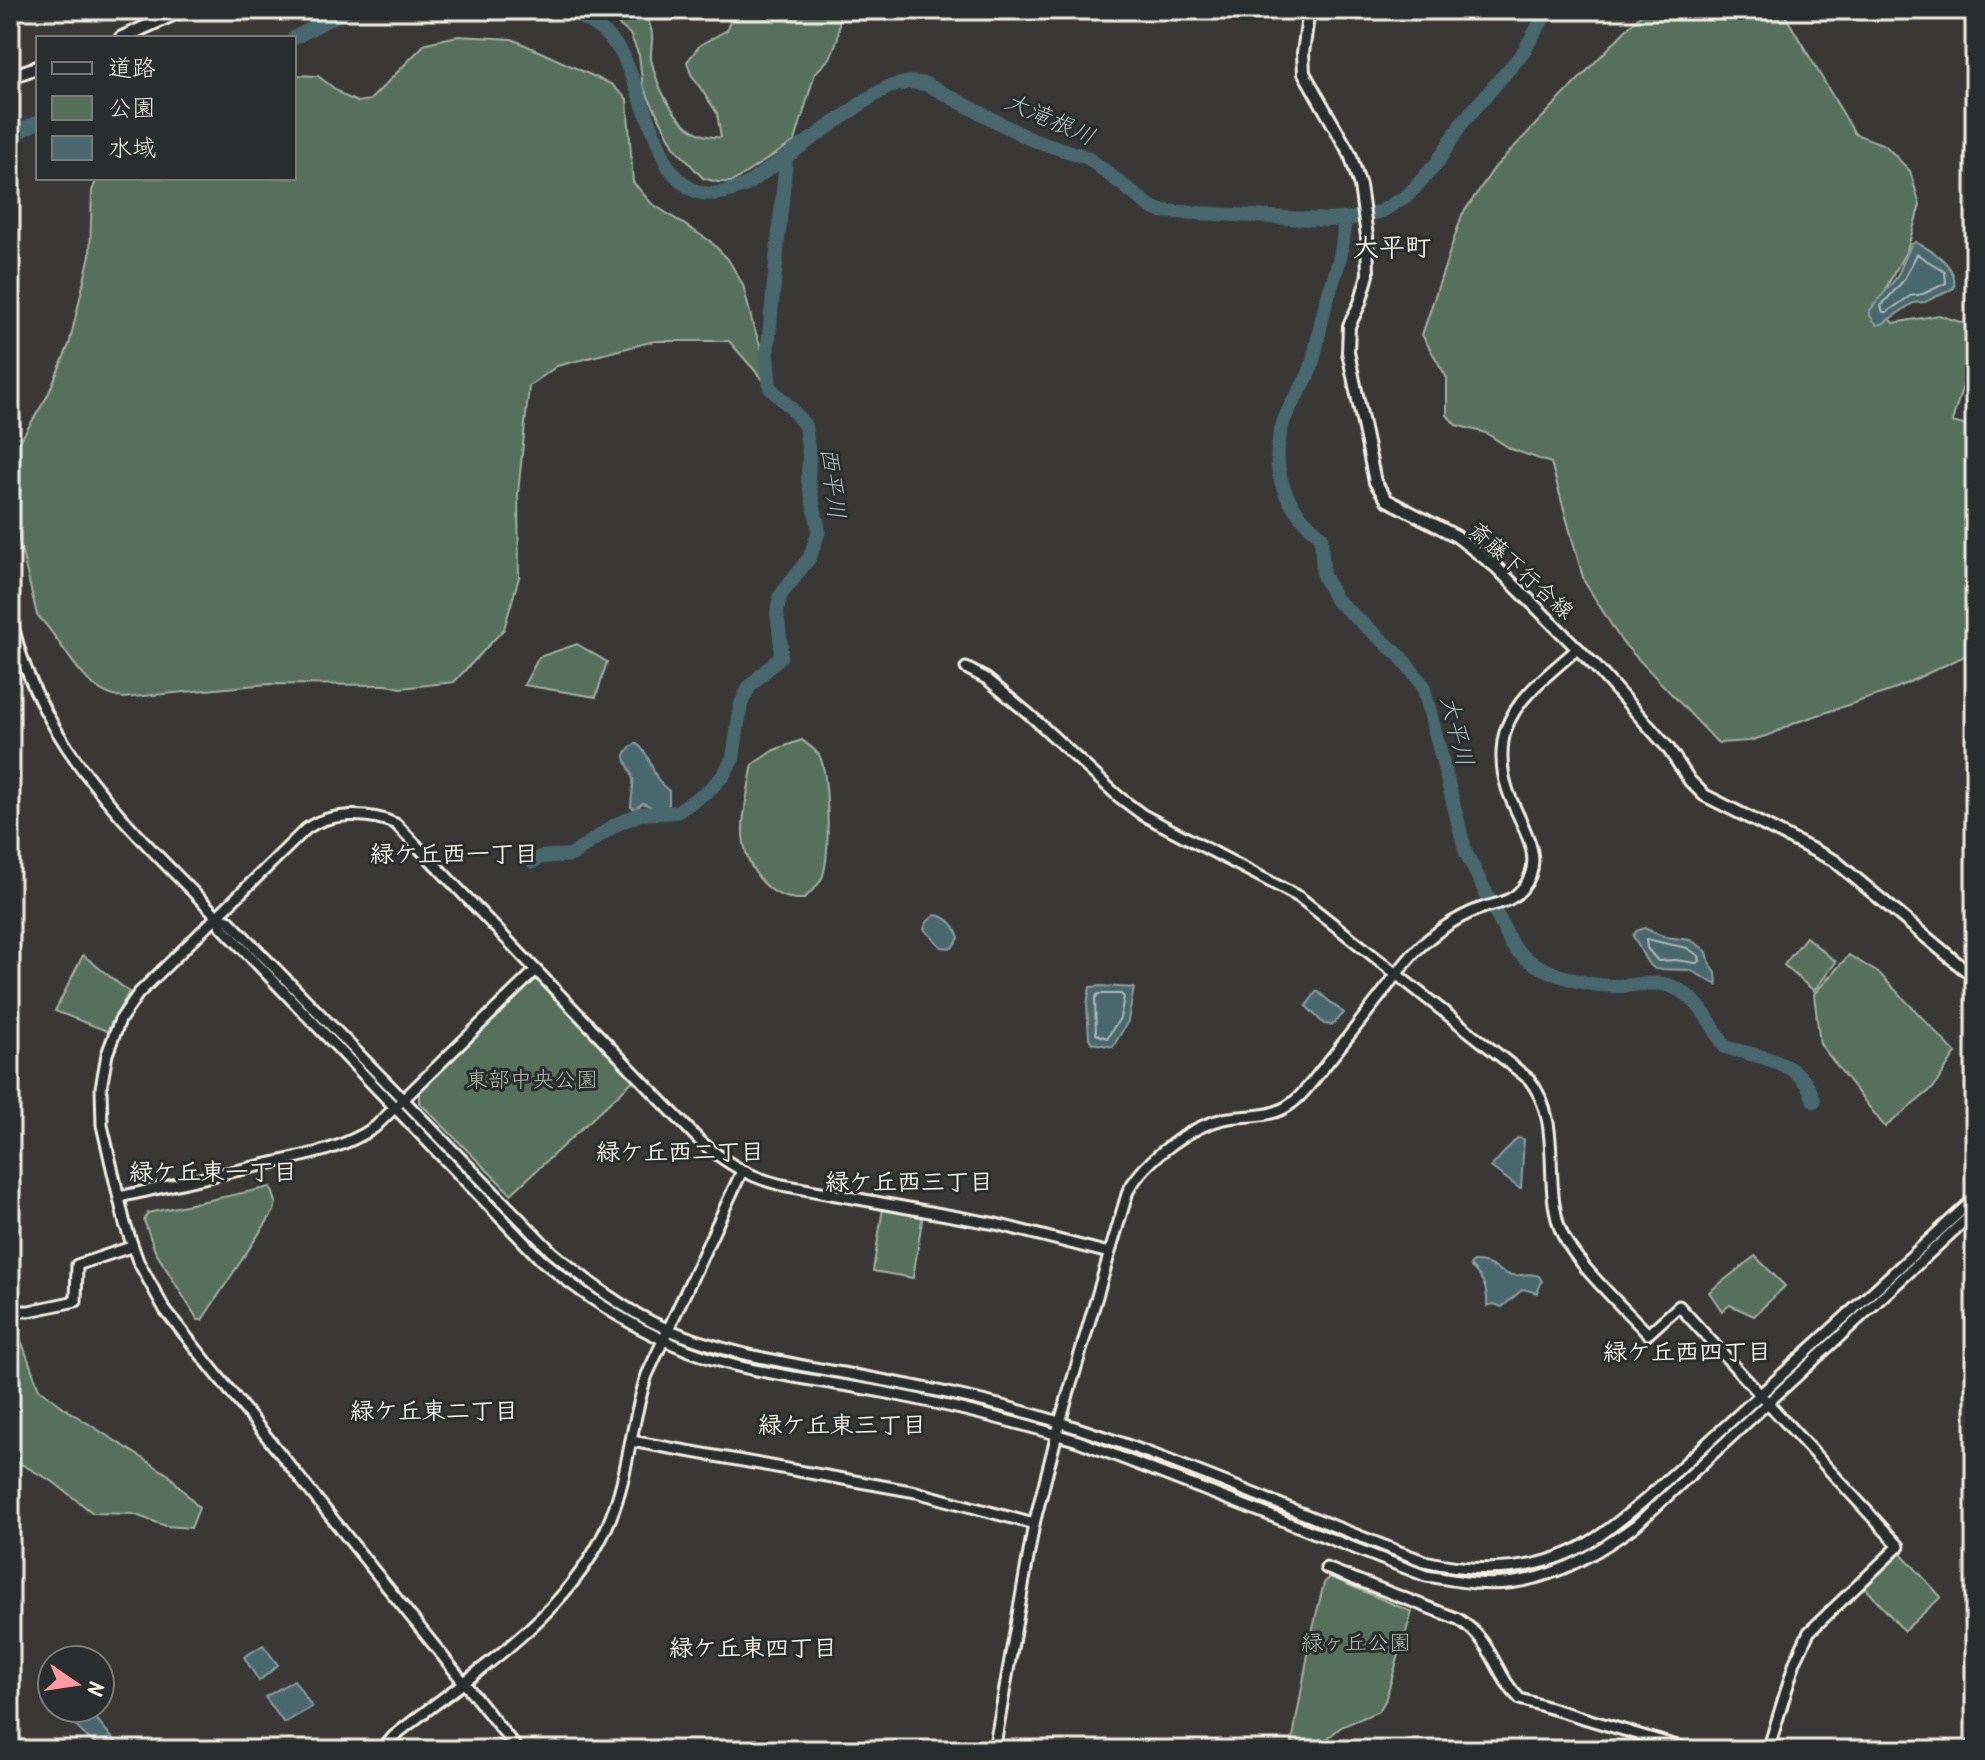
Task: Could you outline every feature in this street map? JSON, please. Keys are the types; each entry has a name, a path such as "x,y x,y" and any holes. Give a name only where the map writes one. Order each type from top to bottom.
{"main road":[{"path":"125,36 183,10"},
{"name":"斎藤下行合線","path":"1309,10 1303,53 1304,73 1350,154 1360,190 1367,236 1368,275 1364,293 1349,326 1348,352 1375,482 1387,500 1456,536 1481,554 1578,648 1668,748 1700,792 1722,806 1835,861 1975,978"},
{"path":"10,77 36,68"},
{"path":"1969,1750 1975,1743"}],"street":[{"path":"10,610 28,674 55,728 92,784 129,827 217,916 221,926 394,1108 540,1259 575,1289 605,1310 736,1366 948,1405 1057,1434 1426,1576 1478,1584 1550,1573 1597,1554 1636,1525 1975,1211"},
{"path":"994,1750 1034,1524 1060,1422 1128,1191 1146,1165 1159,1153 1198,1130 1226,1119 1277,1112 1289,1106 1337,1052 1421,945 1447,925 1508,901 1524,887 1533,858 1532,848 1507,791 1503,774 1506,728 1528,695 1578,648"},
{"path":"966,668 987,679 1020,706 1119,797 1143,815 1299,897 1516,1068 1539,1092 1548,1121 1554,1206 1559,1228 1577,1256 1648,1334 1679,1306 1899,1546 1809,1632 1795,1662 1768,1750"},
{"path":"518,1750 165,1310 131,1247 102,1125 103,1072 113,1035 138,994 320,819 382,819 398,826 700,1141 742,1171 782,1185 996,1224 1109,1253"},
{"path":"217,916 228,920 552,1252 665,1334 745,1355 985,1402 1060,1422 1424,1561 1462,1569 1498,1570 1549,1560 1594,1540 1645,1500 1975,1198"},
{"path":"119,1197 343,1145 375,1127 536,970"},
{"path":"382,1750 394,1736 539,1619 581,1573 613,1512 639,1398 665,1334 742,1171"},
{"path":"10,1311 29,1311 76,1301 77,1265 131,1247"},
{"path":"631,1441 916,1492 1034,1524"},
{"path":"1326,1568 1469,1626 1482,1638 1509,1686 1520,1699 1690,1750"}],"green space":[{"path":"601,10 645,10 652,34 654,72 666,99 674,112 695,131 721,137 717,113 691,74 687,62 700,45 727,30 731,17 725,10 840,10 838,38 830,58 815,73 795,141 732,182 717,182 703,178 675,148 643,87 639,55 630,34"},
{"path":"1645,10 1782,10 1855,134 1885,145 1910,171 1920,205 1907,250 1888,284 1883,302 1887,318 1894,323 1939,315 1966,324 1969,336 1969,361 1952,422 1975,428 1975,651 1890,691 1749,741 1718,743 1622,642 1584,581 1551,463 1511,449 1486,433 1456,425 1447,415 1447,378 1422,335 1462,215 1495,167"},
{"path":"458,36 512,39 611,84 627,99 633,182 651,203 710,241 728,259 743,285 771,375 764,381 729,341 654,341 557,366 529,386 518,493 519,577 504,629 454,682 401,688 387,685 268,684 123,698 108,694 85,677 37,615 11,507 10,471 14,451 48,395 69,345 90,255 92,191 96,180 296,180 296,75 318,76 357,102 370,100 426,43"},
{"path":"577,644 607,662 596,697 524,685 539,657"},
{"path":"802,740 820,757 828,819 821,880 804,899 778,894 759,878 747,854 743,827 753,764 774,750"},
{"path":"1806,937 1836,962 1814,991 1784,965"},
{"path":"83,955 129,992 107,1031 55,1011"},
{"path":"1849,955 1880,974 1956,1053 1933,1088 1885,1127 1820,1044 1814,994"},
{"name":"東部中央公園","path":"535,980 546,984 636,1078 511,1194 419,1102 419,1091"},
{"path":"271,1187 276,1202 274,1211 202,1320 198,1320 155,1251 144,1220 148,1213"},
{"path":"883,1208 923,1214 913,1278 873,1271"},
{"path":"1755,1256 1785,1286 1754,1316 1730,1305 1722,1311 1709,1292"},
{"path":"10,1326 17,1329 39,1389 169,1475 199,1508 191,1528 166,1526 133,1514 93,1513 52,1481 10,1458"},
{"path":"1900,1552 1941,1597 1904,1631 1863,1585"},
{"name":"緑ヶ丘公園","path":"1330,1577 1412,1612 1385,1701 1379,1711 1341,1727 1316,1748 1292,1743 1312,1632 1324,1583"}],"water":[{"path":"1915,242 1937,255 1948,266 1954,288 1925,302 1913,303 1877,325 1870,316 1870,310 1897,277"},
{"path":"636,743 669,791 669,804 665,810 657,810 643,803 635,809 631,807 633,779 625,756"},
{"path":"935,915 948,920 956,930 959,938 952,948 941,947 924,929"},
{"path":"1644,928 1665,937 1690,940 1700,946 1707,952 1716,973 1717,985 1690,970 1655,969 1647,962 1633,936"},
{"path":"1090,987 1134,988 1128,1021 1113,1047 1092,1043 1089,1038 1087,1005"},
{"path":"1317,991 1344,1013 1332,1025 1324,1024 1306,1006"},
{"path":"1517,1138 1524,1139 1521,1188 1491,1167"},
{"path":"1473,1262 1486,1263 1507,1274 1539,1276 1542,1281 1537,1293 1523,1289 1502,1307 1494,1304 1487,1306 1484,1284 1470,1266"},
{"path":"263,1645 278,1665 259,1681 244,1657"},
{"path":"294,1680 312,1707 284,1723 265,1697"},
{"path":"74,1724 101,1724 119,1750 102,1746"}],"waterway":[{"name":"大滝根川","path":"296,37 345,10"},
{"name":"大滝根川","path":"563,10 581,17 611,39 623,55 666,163 683,183 701,193 721,193 746,185 871,97 888,87 909,82 926,84 1028,138 1088,158 1160,211 1328,220 1382,211 1408,195 1437,163 1462,123 1522,54 1548,10"},
{"name":"大滝根川","path":"10,136 36,123"},
{"name":"西平川","path":"533,862 540,857 572,855 615,825 640,814 677,812 709,790 723,776 733,758 741,704 749,687 780,657 777,613 780,596 810,557 819,530 808,480 805,426 770,388 767,356 786,159"},
{"name":"大平川","path":"1344,219 1341,252 1311,368 1283,423 1279,440 1279,472 1289,500 1308,525 1321,536 1323,575 1335,599 1400,656 1423,685 1466,853 1512,945 1532,963 1560,976 1590,984 1660,984 1673,987 1704,1012 1725,1047 1765,1058 1790,1069 1801,1077 1814,1101"}],"district":[{"name":"大平町","path":"1392,247"},
{"name":"緑ケ丘西一丁目","path":"454,854"},
{"name":"緑ケ丘西二丁目","path":"680,1152"},
{"name":"緑ケ丘東一丁目","path":"213,1172"},
{"name":"緑ケ丘西三丁目","path":"909,1182"},
{"name":"緑ケ丘西四丁目","path":"1687,1352"},
{"name":"緑ケ丘東二丁目","path":"434,1411"},
{"name":"緑ケ丘東三丁目","path":"842,1425"},
{"name":"緑ケ丘東四丁目","path":"753,1648"}]}
